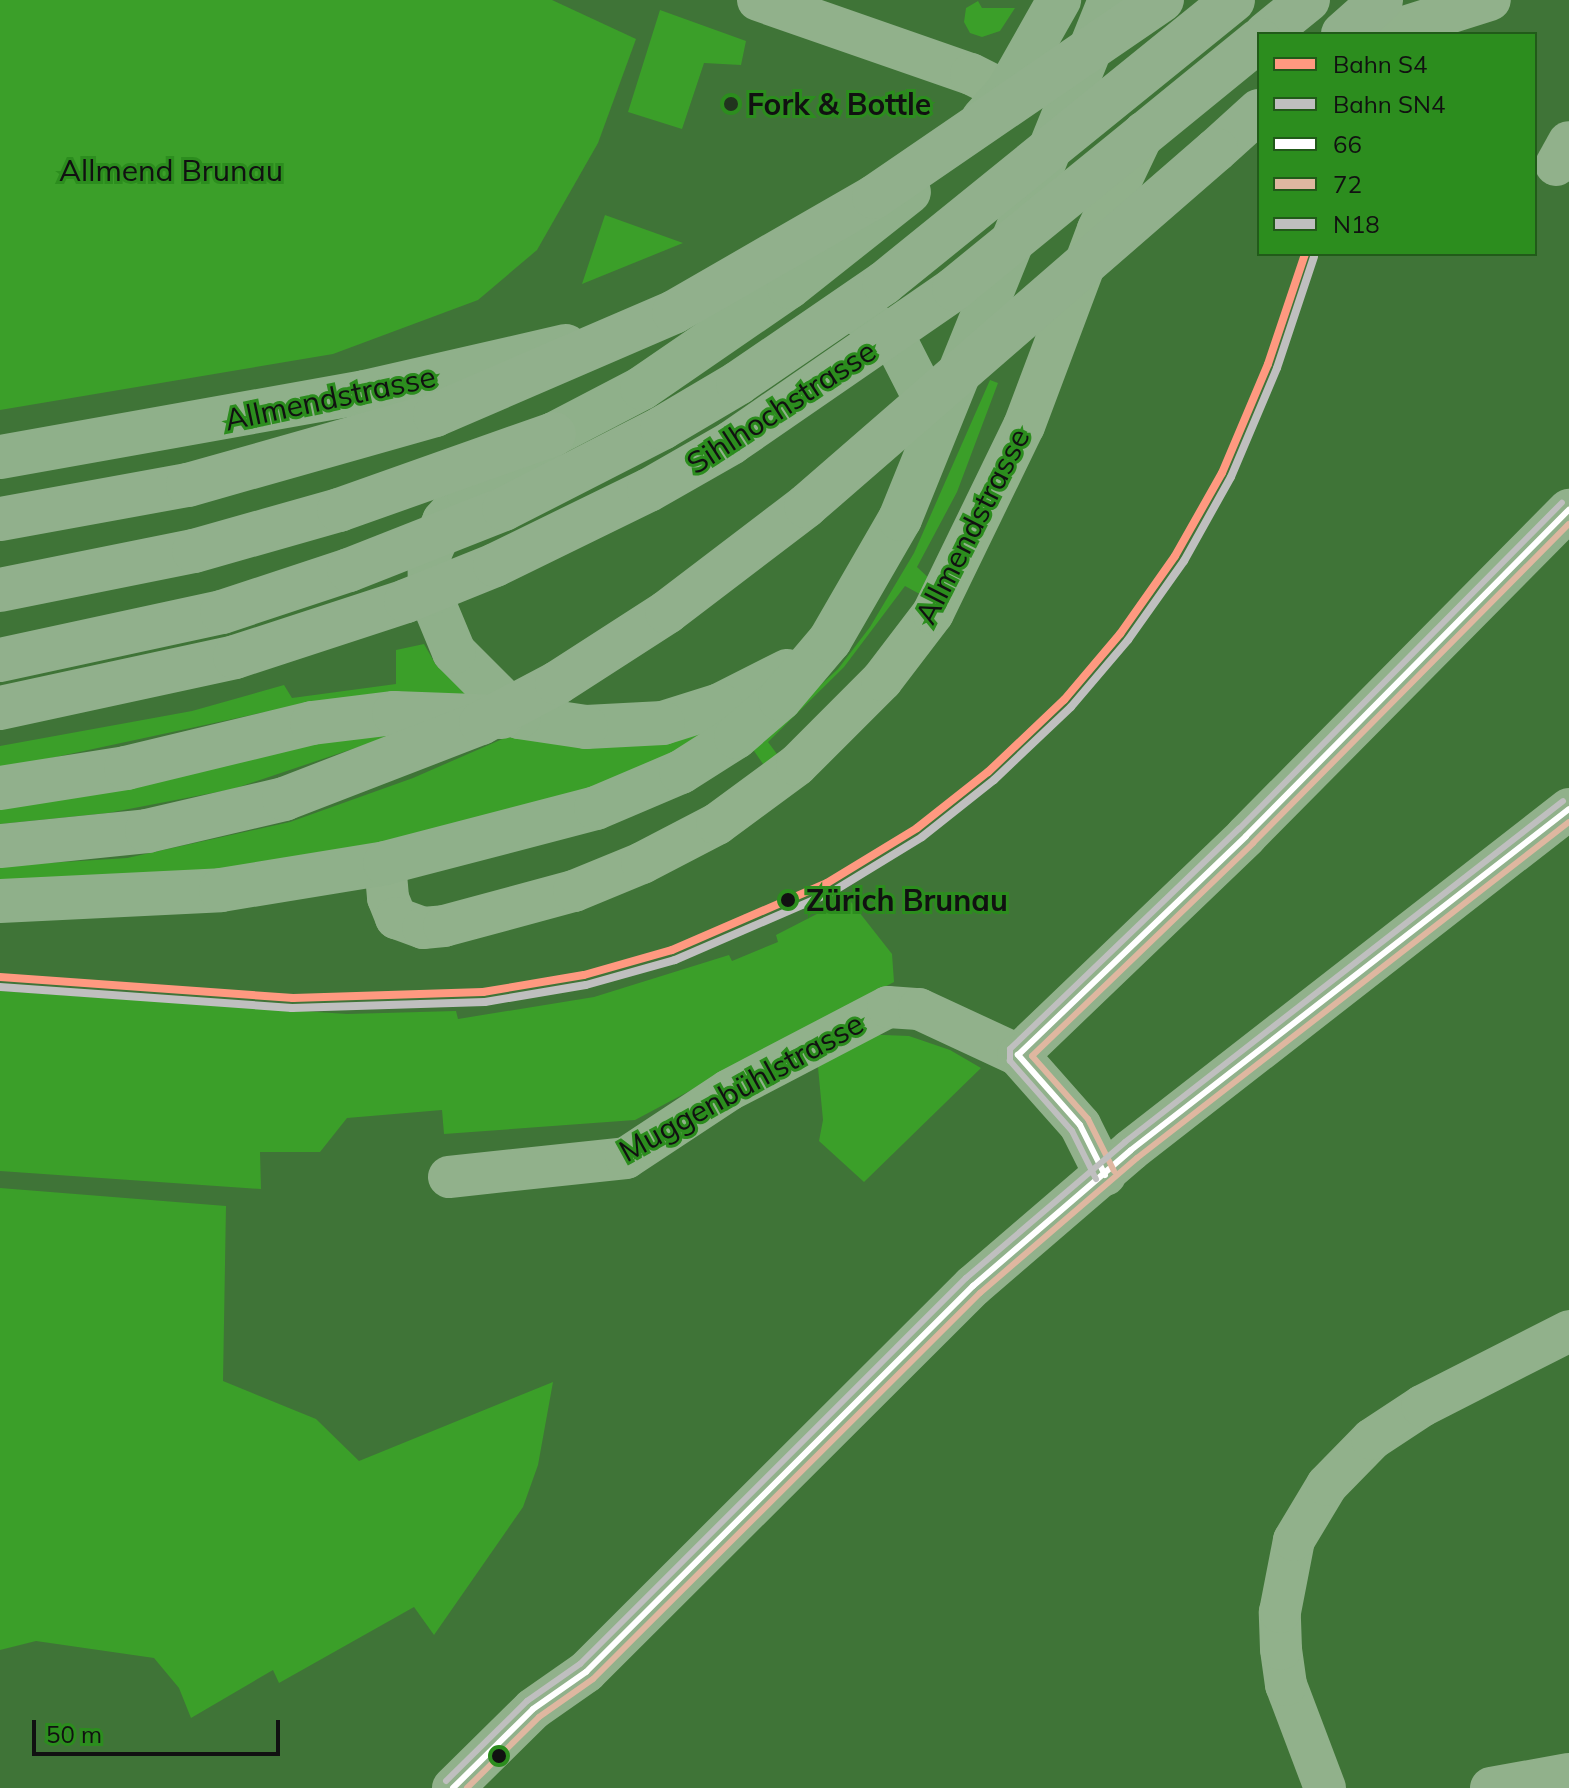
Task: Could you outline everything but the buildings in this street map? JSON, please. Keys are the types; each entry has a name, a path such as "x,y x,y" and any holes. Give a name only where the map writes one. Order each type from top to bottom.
{"highway":[{"path":"0,519 188,485 435,415 560,366 674,312 874,197 1162,0"},
{"name":"Sihlhochstrasse","path":"0,660 222,612 375,561 504,509 649,436 738,383 884,283 1233,0"},
{"name":"Sihlhochstrasse","path":"1275,32 1308,0"},
{"path":"1345,32 1381,0"},
{"name":"Sihlhochstrasse","path":"0,708 235,657 406,601 495,565 649,490 731,443 954,289 1257,50"},
{"path":"0,846 147,831 284,799 481,723 567,677 680,603 806,506 1257,113"},
{"path":"0,590 223,543 339,510 554,434"},
{"path":"0,788 126,768 312,723 394,713 519,717"}],"main road":[{"name":"Allmendstrasse","path":"0,457 365,392 605,338 789,287 942,167 1007,92 1057,4"},
{"path":"0,901 221,890 385,863 534,828 681,772 754,723 830,640 900,519 1015,226 1108,5"},
{"path":"830,640 779,677 677,720 586,727 519,717 454,652 430,594 429,555 444,521 469,493 554,434 642,388 789,287 828,295 878,324 912,367 938,424"}],"street":[{"path":"758,0 971,74 1007,92"},
{"path":"1386,32 1428,12 1490,0"},
{"path":"1108,5 1147,46 1257,49"},
{"path":"1015,226 1099,127 1158,102 1257,50"},
{"name":"Allmendstrasse","path":"385,863 388,898 396,918 423,928 444,926 574,891 642,863 717,824 797,765 882,680 933,613 1024,426 1098,229 1158,102"},
{"path":"1018,1055 1246,836 1569,510"},
{"path":"453,1788 533,1709 586,1672 973,1286 1322,998 1568,811"},
{"name":"Muggenbühlstrasse","path":"449,1177 626,1158 729,1090 888,1007 919,1009 1018,1055 1080,1125 1105,1175"},
{"path":"1325,1788 1286,1685 1281,1649 1280,1612 1294,1540 1327,1485 1372,1439 1422,1406 1569,1331"},
{"path":"491,1788 553,1729 586,1672"},
{"path":"1491,1788 1569,1774"}],"green space":[{"name":"Allmend Brunau","path":"0,0 552,0 636,39 598,143 537,250 478,300 333,354 0,410"},
{"path":"978,1 982,8 1015,8 1000,31 982,37 970,33 964,22 966,8"},
{"path":"660,10 746,41 741,65 704,63 682,129 628,112"},
{"path":"605,215 683,243 582,284"},
{"path":"990,380 998,383 957,492 917,567 934,583 927,598 905,586 844,667 768,742 783,762 770,774 752,748 838,669 870,627 914,553"},
{"path":"424,644 436,665 474,694 265,712 0,769 0,746 192,711 284,685 292,698 396,684 396,650"},
{"path":"719,725 625,782 302,865 0,885 0,866 127,858 290,822 413,778 507,737 597,748"},
{"path":"369,731 400,733 233,789 108,813 0,824 0,806"},
{"path":"848,898 892,954 894,982 635,1120 444,1134 442,1110 347,1118 320,1152 260,1152 261,1189 0,1171 0,991 347,1014 456,1011 458,1019 594,997 729,955 732,961 778,942 776,935"},
{"path":"859,1034 909,1036 950,1050 981,1068 864,1182 819,1141 823,1120 817,1057"},
{"path":"0,1188 226,1206 223,1381 316,1419 359,1461 553,1382 538,1465 523,1507 434,1635 414,1607 279,1683 273,1670 191,1718 179,1688 154,1658 36,1641 0,1650"}],"rail line":[{"name":"S4","path":"0,977 293,998 483,992 584,975 672,950 827,883 917,828 988,772 1064,700 1120,634 1175,556 1222,473 1268,364 1304,256"},
{"name":"SN4","path":"0,987 292,1008 485,1002 586,985 675,960 832,892 922,837 994,780 1071,707 1128,640 1184,561 1231,477 1277,368 1314,257"}],"transit line":[{"name":"N18","path":"1096,1179 1072,1131 1010,1061 1010,1049 1239,829 1562,503"},
{"name":"66","path":"1105,1175 1080,1125 1018,1055 1246,836 1569,510"},
{"name":"72","path":"1114,1171 1088,1119 1032,1056 1253,843 1569,524"},
{"name":"N18","path":"446,1781 527,1701 580,1664 966,1278 1125,1142 1563,801"},
{"name":"66","path":"453,1788 533,1709 586,1672 973,1286 1131,1150 1569,809"},
{"name":"72","path":"467,1788 539,1717 593,1679 980,1293 1137,1158 1569,822"}],"place":[{"name":"Fork & Bottle","path":"731,104"},
{"name":"Zürich Brunau","path":"788,900"}]}
